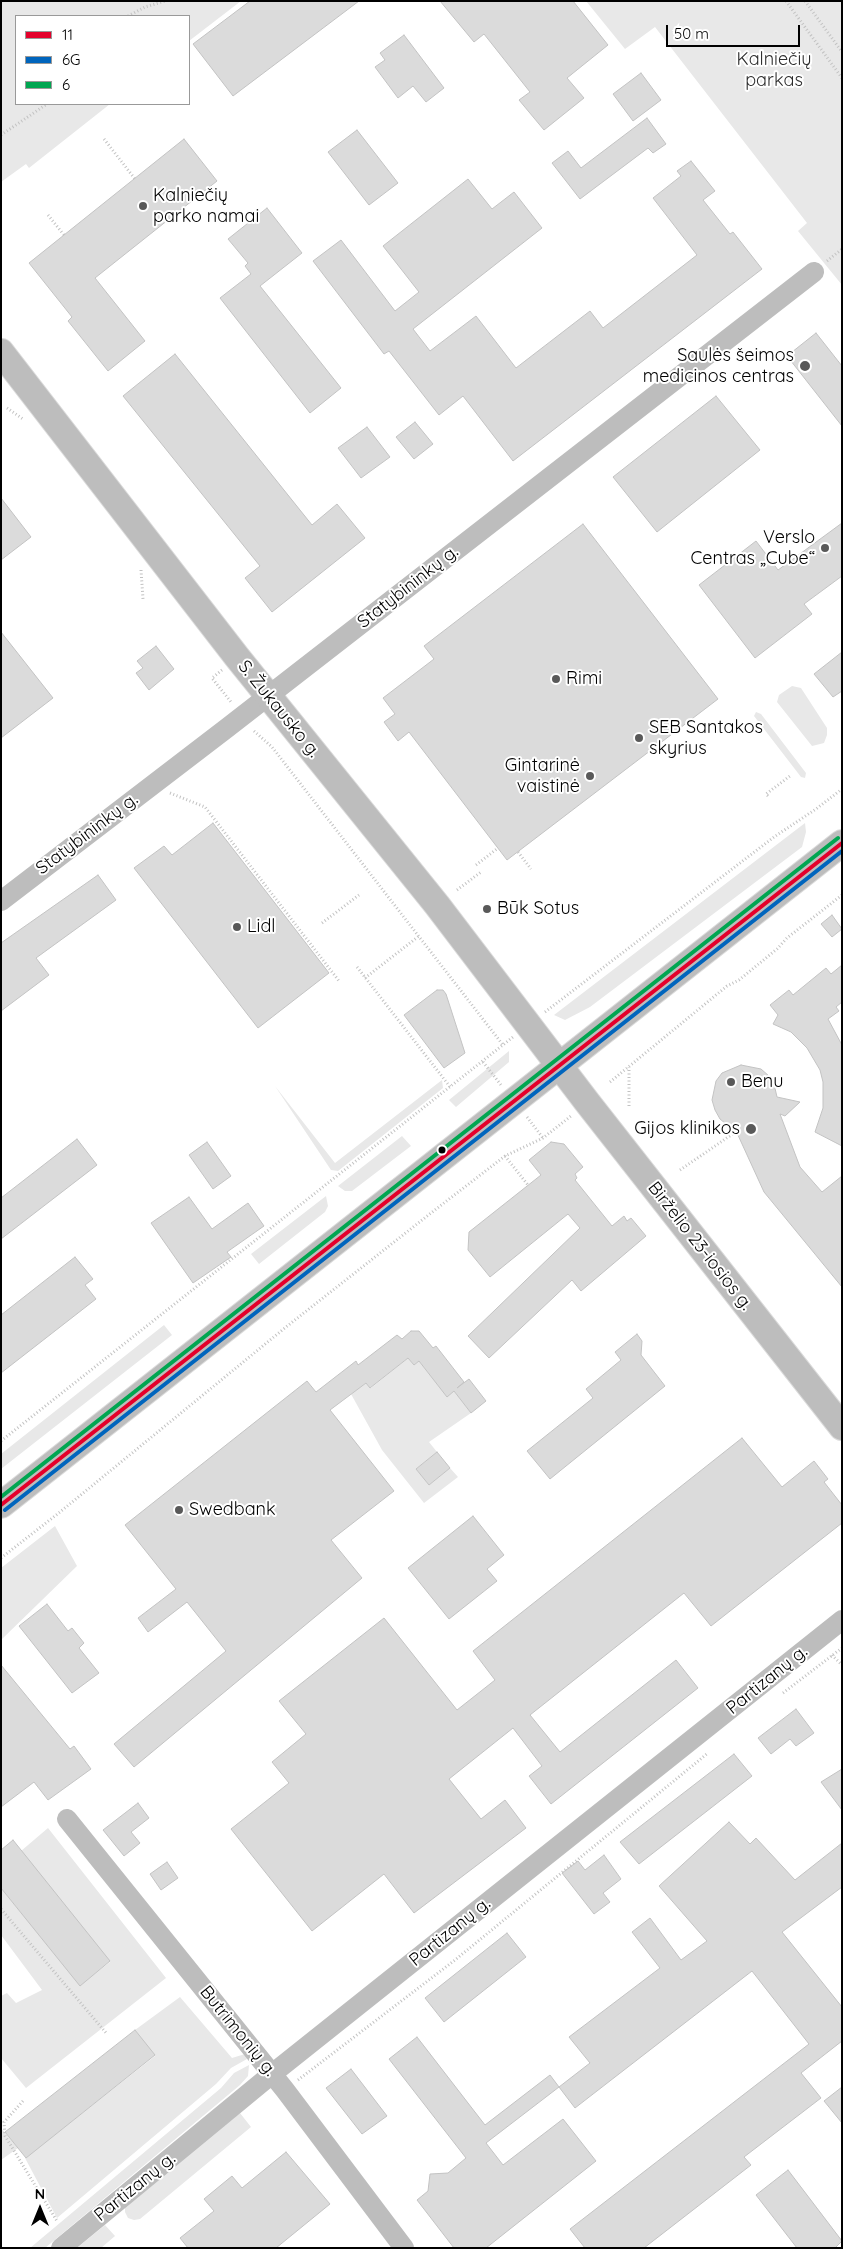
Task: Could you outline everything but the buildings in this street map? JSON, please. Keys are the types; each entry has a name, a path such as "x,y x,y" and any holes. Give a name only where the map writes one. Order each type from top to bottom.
{"main road":[{"name":"S. Žukausko g.","path":"1,352 268,696 437,905 559,1065"},
{"path":"1,1506 842,843"},
{"name":"Birželio 23-iosios g.","path":"559,1065 842,1427"}],"street":[{"name":"Statybininkų g.","path":"1,900 268,696 814,272"},
{"name":"Partizanų g.","path":"61,2248 272,2074 842,1620"},
{"name":"Butrimonių g.","path":"66,1819 285,2090 404,2248"}],"path":[{"path":"130,15 145,7 165,1"},
{"path":"786,1 842,78"},
{"path":"805,1 842,52"},
{"path":"1,135 46,105"},
{"path":"104,139 135,179"},
{"path":"48,215 64,234"},
{"path":"8,408 28,425"},
{"path":"137,564 142,571 143,599"},
{"path":"1,1441 451,1088 503,1045 272,747 257,734 212,678"},
{"path":"768,796 766,794 790,776"},
{"path":"151,785 204,807 330,972 339,981"},
{"path":"550,1008 774,837 842,789"},
{"path":"476,865 498,848"},
{"path":"518,852 531,869"},
{"path":"457,890 481,872"},
{"path":"322,923 359,894"},
{"path":"610,1082 842,895"},
{"path":"365,978 419,936"},
{"path":"356,967 451,1088"},
{"path":"629,1067 629,1106"},
{"path":"1,1558 292,1322 505,1156 544,1138 587,1102"},
{"path":"680,1170 737,1131"},
{"path":"505,1156 528,1185"},
{"path":"777,1698 842,1648"},
{"path":"832,1655 842,1666"},
{"path":"285,2090 455,1960 716,1747"},
{"path":"1,1909 108,2034"},
{"path":"23,2101 4,2122 4,2136 57,2222"}],"green space":[{"path":"1,1 241,1 190,40 190,15 15,15 15,105 109,105 29,168 26,164 1,182"},
{"name":"Kalniečių parkas","path":"586,1 842,1 842,285 798,231 807,223 655,27 625,49"},
{"path":"792,686 801,688 827,728 824,743 812,746 777,702 779,695"},
{"path":"756,712 761,714 806,773 805,778 801,777 754,716"},
{"path":"805,823 806,832 802,847 590,1007 565,1020 554,1015"},
{"path":"509,1051 509,1062 456,1107 449,1100"},
{"path":"442,1080 443,1088 338,1171 331,1170 275,1086 335,1163"},
{"path":"402,1136 411,1146 352,1191 345,1191 338,1186"},
{"path":"326,1196 328,1206 325,1212 259,1264 251,1254"},
{"path":"164,1325 172,1335 1,1469 1,1454"},
{"path":"408,1358 414,1365 419,1361 447,1396 454,1391 471,1413 429,1442 437,1452 416,1469 429,1485 450,1468 458,1477 424,1503 382,1450 351,1394 366,1383 371,1388"},
{"path":"55,1526 77,1566 1,1640 1,1568"},
{"path":"48,1828 166,1978 26,2088 1,2058 1,1996 7,1993 16,2003 42,1990 1,1935 1,1888 80,1985 110,1962 21,1851"},
{"path":"180,1997 232,2058 245,2054 247,2059 231,2068 216,2084 57,2218 25,2158 155,2056 135,2030"},
{"path":"249,2065 248,2076 240,2085 45,2248 30,2248 221,2088 234,2073"},
{"path":"240,2113 251,2127 140,2219 128,2218 125,2206"},
{"path":"1,2128 18,2148 1,2160"},
{"path":"105,2225 115,2236 101,2248 77,2248"}],"transit line":[{"name":"6","path":"1,1497 838,838"},
{"name":"11","path":"1,1505 842,843"},
{"name":"6G","path":"5,1510 842,851"}],"place":[{"name":"Kalniečių parko namai","path":"143,206"},
{"name":"Saulės šeimos medicinos centras","path":"805,366"},
{"name":"Verslo Centras „Cube“","path":"825,548"},
{"name":"Rimi","path":"556,679"},
{"name":"SEB Santakos skyrius","path":"639,738"},
{"name":"Gintarinė vaistinė","path":"590,776"},
{"name":"Būk Sotus","path":"487,909"},
{"name":"Lidl","path":"237,927"},
{"name":"Benu","path":"731,1082"},
{"name":"Gijos klinikos","path":"751,1129"},
{"name":"Swedbank","path":"179,1510"}]}
